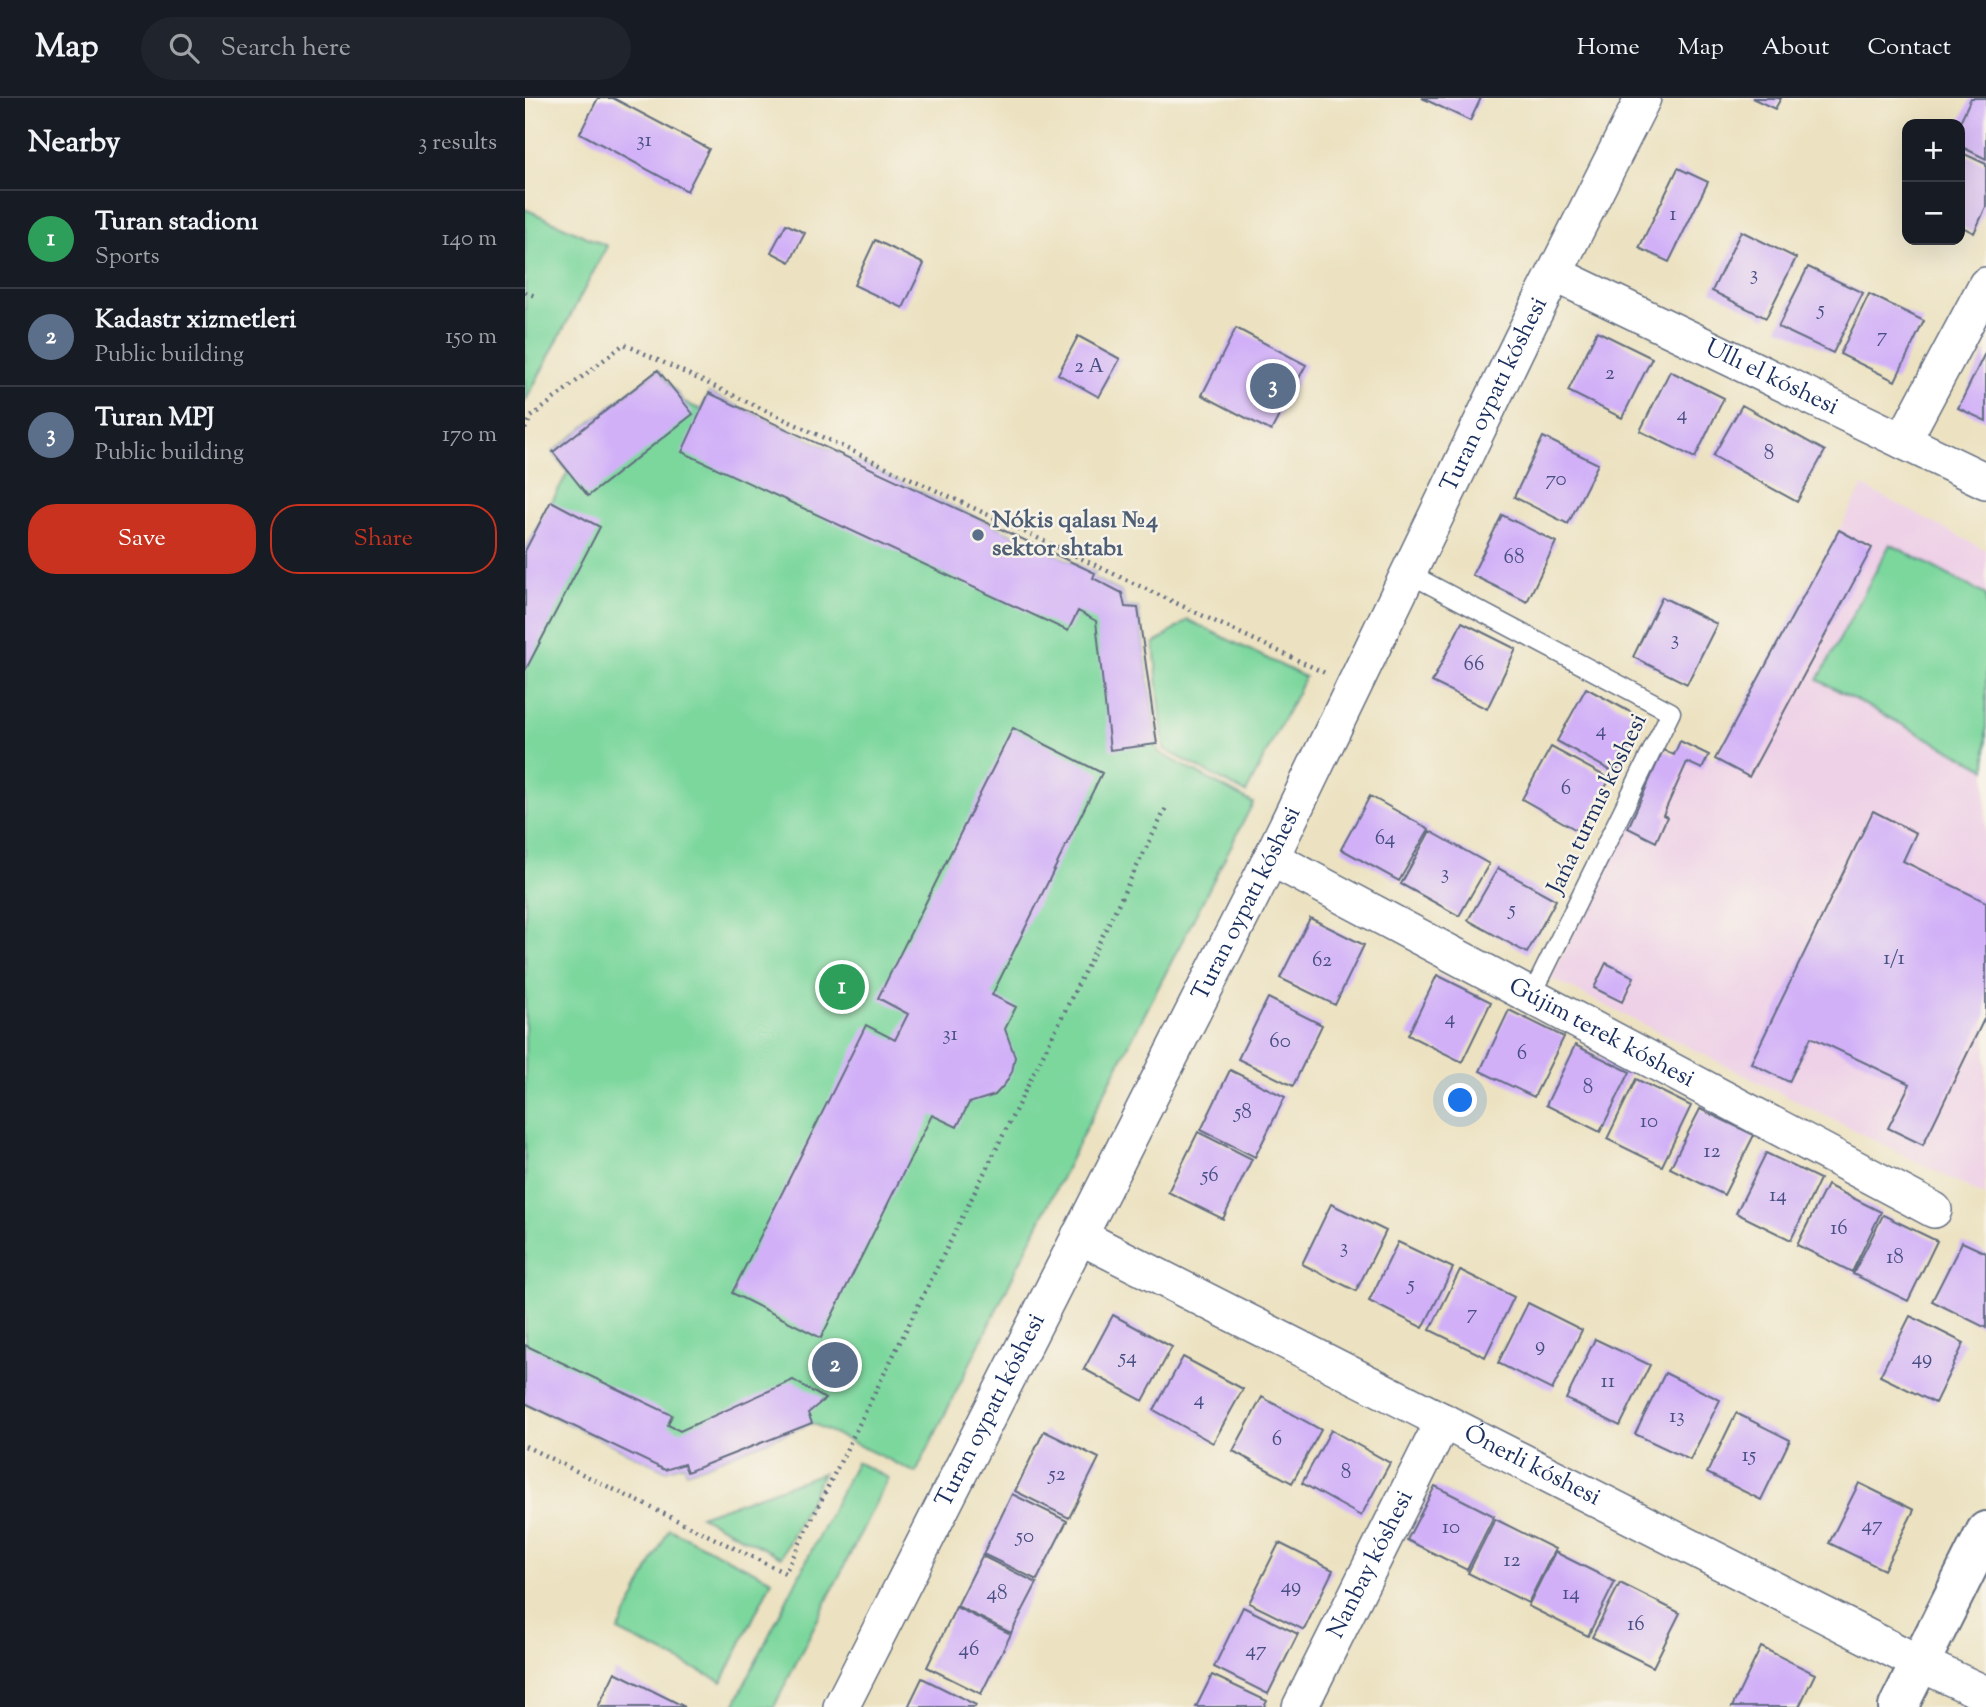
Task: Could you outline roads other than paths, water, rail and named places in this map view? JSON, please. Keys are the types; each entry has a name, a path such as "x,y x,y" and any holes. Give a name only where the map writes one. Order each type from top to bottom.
{"street":[{"name":"Turan oypatı kóshesi","path":"841,1707 1271,858 1643,98"},
{"name":"Ullı el kóshesi","path":"1555,274 1986,481"},
{"path":"1903,440 1986,285"},
{"name":"Gújim terek kóshesi","path":"1271,858 1934,1210"},
{"name":"Ónerli kóshesi","path":"1079,1236 1919,1663 1986,1694"},
{"name":"Nanbay kóshesi","path":"1300,1707 1443,1421"},
{"path":"1898,1707 1986,1531"}],"lane":[{"name":"Jańa turmıs kóshesi","path":"1410,574 1671,712 1532,995"}],"place":[{"name":"Turan MPJ","path":"1273,386"},
{"name":"Nókis qalası №4 sektor shtabı","path":"978,535"},
{"name":"Turan stadionı","path":"842,987"},
{"name":"Kadastr xizmetleri","path":"835,1365"}]}
